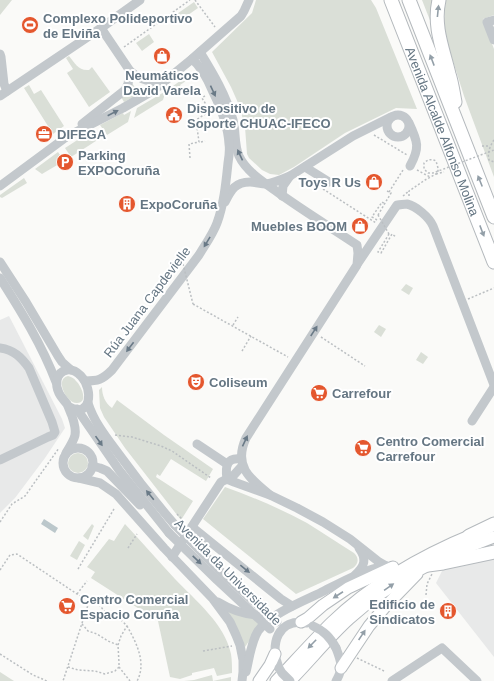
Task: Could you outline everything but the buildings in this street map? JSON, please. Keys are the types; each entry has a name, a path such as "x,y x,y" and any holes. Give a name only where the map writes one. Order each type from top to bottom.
{"highway":[{"path":"386,0 396,13"},
{"name":"Avenida Alcalde Alfonso Molina","path":"391,0 494,262"},
{"path":"439,0 437,15 438,34 450,76 460,131"},
{"name":"Avenida Alcalde Alfonso Molina","path":"410,2 494,217"},
{"path":"469,536 494,525"},
{"path":"429,563 494,552"}],"main road":[{"path":"290,681 338,629 379,594 469,536"},
{"path":"276,681 331,623 354,603 390,576 429,563 494,537"},
{"path":"296,623 308,618 323,605 348,588 398,565 429,563"},
{"path":"339,676 369,626 385,607 429,563"},
{"path":"259,681 270,665 275,654"}],"street":[{"path":"3,93 101,28 140,0"},
{"path":"66,137 123,108 154,90 241,16 249,0"},
{"path":"494,20 487,22 494,40"},
{"path":"101,28 138,84 154,90"},
{"path":"200,52 221,89 230,110 234,124 236,147 239,155 248,168 286,200 357,245 373,241"},
{"path":"0,54 4,84 3,93"},
{"name":"Rúa Juana Capdevielle","path":"192,58 197,63 210,85 222,113 230,145 228,170 223,200 217,223"},
{"path":"130,71 139,78 149,81 161,80 172,75"},
{"path":"0,186 66,137 125,90 128,84 130,71"},
{"path":"389,132 387,126 391,117 397,115 403,116 408,120 417,143 416,152 408,165"},
{"name":"Rúa Juana Capdevielle","path":"84,381 98,380 112,370 199,255 209,239 229,194 234,187 250,182 266,184 272,183 290,176 353,136 371,130 391,117"},
{"path":"371,130 381,128 394,136 401,136 408,130 409,123"},
{"path":"404,135 412,142 416,152"},
{"path":"305,167 326,185"},
{"path":"286,200 284,186 290,176"},
{"path":"270,495 251,480 246,473 242,462 241,451 246,438 397,205 407,204 430,220 487,364 494,386 472,421"},
{"path":"357,245 358,265"},
{"path":"0,262 62,362 77,373 84,381 89,391 88,403 83,408 72,408"},
{"path":"1,281 20,309 46,357 60,396 72,408 76,433 74,442 63,450"},
{"path":"0,348 5,348 16,353 29,368 55,432 53,435 0,460"},
{"path":"56,382 61,372 71,370"},
{"name":"Avenida da Universidade","path":"88,403 95,420 148,493 176,525 224,575 277,622 284,624 296,623 314,626 329,637 339,656 339,676"},
{"name":"Avenida da Universidade","path":"72,408 169,533 270,629 275,643"},
{"path":"197,444 227,464"},
{"path":"63,450 80,448 89,452 93,461 91,468 88,474 79,478"},
{"path":"63,450 63,462 66,472 74,477 100,483 116,494 172,558 213,599 230,622 240,645 243,672 242,681"},
{"path":"227,478 227,464 230,460 232,459 242,462"},
{"path":"172,558 221,482 234,476 242,462"},
{"path":"91,468 100,483"},
{"name":"Avenida da Universidade","path":"91,468 100,468 107,471 135,500 159,520"},
{"path":"227,478 270,495 323,522 386,566"},
{"path":"192,527 292,606"},
{"path":"348,579 360,570 364,562 362,552 356,544"},
{"path":"213,599 235,611 246,614 265,615 292,606 370,570 398,565"},
{"path":"242,681 246,674 254,638 260,628 292,606"},
{"path":"290,681 279,668 275,654 275,643 280,630 296,623"},
{"path":"392,681 442,648 477,681"}],"path":[{"path":"124,47 190,0"},
{"path":"195,0 215,26"},
{"path":"190,158 189,144 199,142 196,120 210,112 202,98 208,94"},
{"path":"371,130 411,158 408,165 388,192 391,193 378,215 389,234 378,252 381,253 392,234 396,237"},
{"path":"494,140 490,146 488,154 489,160 494,162"},
{"path":"201,142 205,141"},
{"path":"482,146 490,146"},
{"path":"436,174 438,172 438,168 436,161 430,160 424,163 424,169 428,173 433,173 494,150"},
{"path":"408,165 430,177"},
{"path":"407,204 409,191 430,177 444,172"},
{"path":"326,185 376,222"},
{"path":"377,220 372,217 382,202 385,204"},
{"path":"182,260 192,304 289,358"},
{"path":"472,298 494,288"},
{"path":"232,326 238,317"},
{"path":"317,335 366,366"},
{"path":"242,350 251,336"},
{"path":"115,436 132,437 161,446 172,451 211,478"},
{"path":"0,522 12,504 25,496 56,452 63,450"},
{"path":"78,570 114,509"},
{"path":"128,548 137,534"},
{"path":"0,570 10,555 17,554 89,602 93,601 97,603 107,614 116,616 120,619 128,626 137,645 141,661 141,670 137,681"},
{"path":"426,595 429,563"},
{"path":"77,594 87,581"},
{"path":"63,681 89,602"},
{"path":"82,624 88,631 118,645"},
{"path":"68,667 105,674 115,671 120,663 118,645 121,636 128,626"},
{"path":"202,651 240,645"},
{"path":"0,654 33,675 46,681"},
{"path":"354,657 384,671"},
{"path":"118,667 130,681"}],"shaded area":[{"path":"0,0 12,0 0,15"},
{"path":"256,0 371,0 376,8 417,109 396,108 345,133 294,167 279,175 270,174 262,170 249,158 247,154 245,127 239,105 212,52 252,13"},
{"path":"422,0 437,0 433,28"},
{"path":"446,0 494,0 494,15 483,19 494,49 494,177 464,96 447,42 444,24"},
{"path":"194,2 198,8 178,22 174,16"},
{"path":"149,34 154,42 142,51 136,43"},
{"path":"69,56 79,68 89,70 92,67 110,92 89,107 67,73 73,69 66,58"},
{"path":"187,76 189,79 180,85 182,89 169,96 173,86"},
{"path":"132,83 134,86 145,91 124,102 121,97"},
{"path":"29,85 34,94 41,90 64,126 53,134 24,88"},
{"path":"166,91 163,100 134,118 137,108"},
{"path":"131,111 128,122 107,135 100,125 123,113 124,115"},
{"path":"93,130 99,139 71,157 65,148"},
{"path":"58,152 64,161 42,174 35,169"},
{"path":"24,178 27,183 2,198 0,197 0,195"},
{"path":"406,284 413,288 409,295 401,290"},
{"path":"9,316 62,419 65,428 15,498 0,513 0,320"},
{"path":"379,325 386,329 381,337 374,332"},
{"path":"421,352 428,357 423,364 416,360"},
{"path":"68,376 74,379 80,386 83,394 83,400 81,402 73,402 66,396 62,382 64,378"},
{"path":"102,387 104,399 112,408 117,400 213,469 206,481 171,459 160,476 157,474 156,477 193,501 181,520 125,448 104,417 100,408 99,390"},
{"path":"78,453 85,456 88,463 85,470 78,473 71,470 68,463 71,456"},
{"path":"225,487 267,504 307,523 354,553 357,557 356,564 353,568 296,594 203,519"},
{"path":"44,519 58,528 55,533 41,524"},
{"path":"92,524 94,526 88,540 83,536"},
{"path":"125,524 216,623 228,643 231,656 232,673 217,676 214,668 192,673 192,675 180,679 170,677 158,621 91,578 95,572 87,567 109,539 114,541"},
{"path":"79,541 85,545 77,560 70,556"},
{"path":"494,557 494,657 436,583 443,569"},
{"path":"226,610 251,617 265,618 245,647"},
{"path":"0,672 14,681 0,681"},
{"path":"212,675 213,681 184,681 194,680"},
{"path":"231,677 231,681 213,681"}],"place":[{"name":"Complexo Polideportivo de Elviña","path":"30,25"},
{"name":"Neumáticos David Varela","path":"162,56"},
{"name":"Dispositivo de Soporte CHUAC-IFECO","path":"174,115"},
{"name":"DIFEGA","path":"44,134"},
{"name":"Parking EXPOCoruña","path":"65,162"},
{"name":"Toys R Us","path":"374,182"},
{"name":"ExpoCoruña","path":"127,204"},
{"name":"Muebles BOOM","path":"360,226"},
{"name":"Coliseum","path":"196,382"},
{"name":"Carrefour","path":"319,393"},
{"name":"Centro Comercial Carrefour","path":"363,448"},
{"name":"Centro Comercial Espacio Coruña","path":"67,606"},
{"name":"Edificio de Sindicatos","path":"448,611"}]}
